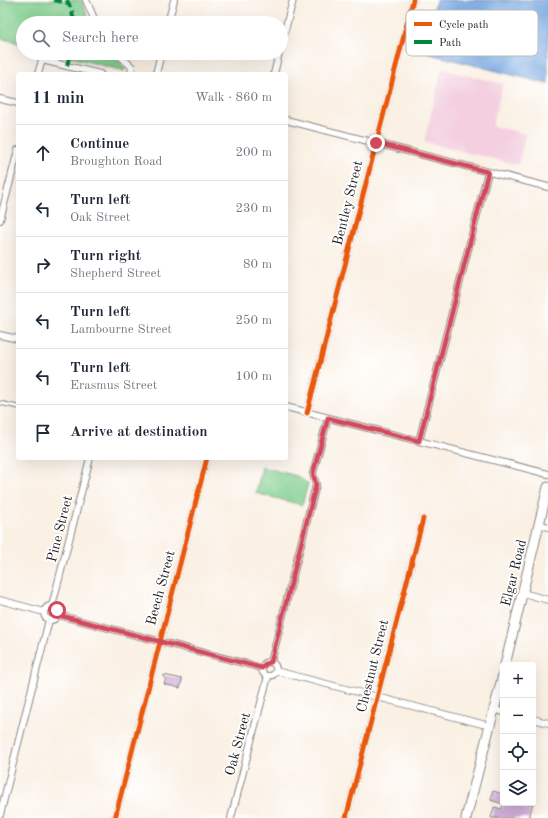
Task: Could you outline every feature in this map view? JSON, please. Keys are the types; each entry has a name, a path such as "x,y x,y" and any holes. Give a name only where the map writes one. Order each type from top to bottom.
{"main road":[{"name":"Elgar Road","path":"506,662 523,593 544,526 548,487"},
{"path":"466,818 490,726 499,710 500,698"}],"street":[{"path":"86,0 93,16"},
{"path":"170,16 174,0"},
{"path":"288,16 292,0"},
{"name":"Bentley Street","path":"410,10 413,0"},
{"name":"Bentley Street","path":"307,413 406,27"},
{"path":"39,72 42,60 92,72"},
{"path":"124,60 132,67 131,72"},
{"path":"156,72 159,60"},
{"path":"274,72 277,60"},
{"path":"0,99 16,103"},
{"path":"288,121 548,187"},
{"path":"0,218 16,158"},
{"path":"419,441 488,172"},
{"path":"0,335 16,339"},
{"path":"288,408 548,474"},
{"path":"271,662 316,485 313,473 328,418"},
{"name":"Pine Street","path":"52,606 89,460"},
{"name":"Beech Street","path":"115,818 206,460"},
{"name":"Chestnut Street","path":"346,818 423,519"},
{"path":"523,593 548,600"},
{"path":"0,600 44,612"},
{"path":"52,606 57,610 58,615 54,620 49,620 45,618 44,612 46,608 52,606"},
{"path":"58,615 262,668"},
{"path":"0,815 49,620"},
{"path":"262,668 265,664 271,662"},
{"path":"262,668 264,674 272,676 276,671 276,666 271,662"},
{"path":"276,671 490,726"},
{"name":"Oak Street","path":"231,818 268,676"},
{"path":"536,720 548,723"}],"lane":[{"path":"0,403 16,407"}],"shaded area":[{"path":"442,69 503,84 492,126 526,134 518,165 424,142"}],"green space":[{"path":"0,0 81,0 88,16 16,16 16,42 0,38"},
{"path":"82,60 118,60 125,68 124,71"},
{"path":"262,467 297,476 308,484 302,505 256,493"}],"water":[{"path":"436,0 548,0 548,84 438,56 538,56 538,10 433,10"}],"building":[{"path":"164,675 182,679 180,688 164,684 166,679 164,678"},
{"path":"493,791 500,793 500,803 491,800"},
{"path":"503,806 532,806 529,818 491,818 494,807 502,809"}],"marked path":[{"path":"54,0 67,3"},
{"path":"67,0 73,16"},
{"path":"67,66 68,60"}],"cycle path":[{"path":"410,10 413,0"},
{"path":"307,413 406,27"},
{"path":"115,818 206,460"},
{"path":"346,818 423,519"}],"route":[{"path":"57,610 58,615 262,668 263,665 271,662 316,485 313,473 328,418 419,441 488,172 376,143"}]}
